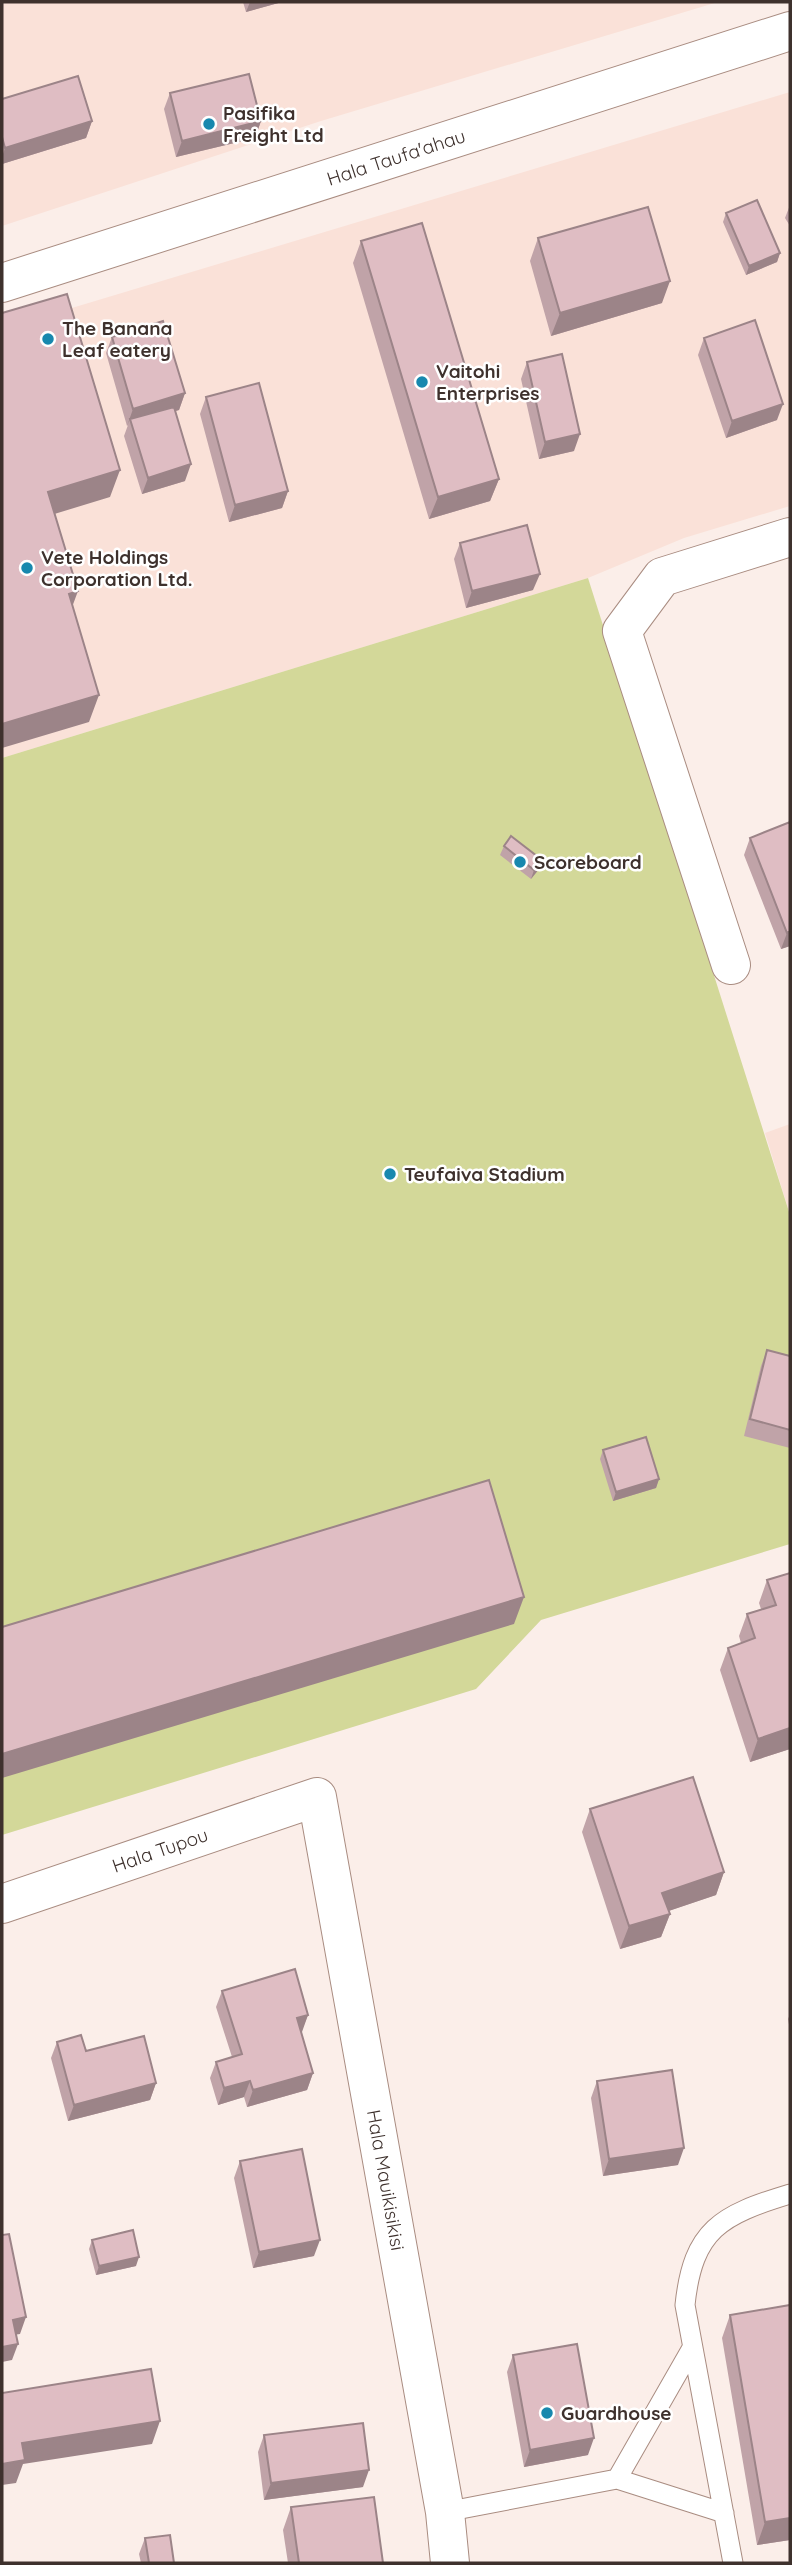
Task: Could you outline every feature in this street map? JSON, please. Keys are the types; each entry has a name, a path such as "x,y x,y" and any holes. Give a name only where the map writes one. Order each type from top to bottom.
{"street":[{"name":"Hala Taufa'ahau","path":"2,283 790,31"},
{"path":"730,965 622,631 662,578 790,537"},
{"name":"Hala Tupou","path":"2,1904 317,1797"},
{"name":"Hala Mauikisikisi","path":"317,1797 445,2512 450,2563"}],"lane":[{"path":"733,2563 685,2305 688,2273 699,2246 740,2209 790,2194"},
{"path":"617,2479 692,2348"},
{"path":"445,2512 617,2479 724,2513"}],"shaded area":[{"path":"2,2 718,2 321,121 2,226"},
{"path":"790,92 790,506 684,538 588,578 2,758 2,329"},
{"path":"790,1124 790,1215 765,1133"}],"green space":[{"name":"Teufaiva Stadium","path":"588,578 790,1215 790,1544 541,1620 476,1689 2,1835 2,758"}],"building":[{"name":"Pasifika Freight Ltd","path":"249,74 261,121 182,141 170,93"},
{"path":"78,76 92,121 5,148 2,137 2,99"},
{"path":"757,200 780,253 749,266 726,213"},
{"path":"648,207 670,281 560,313 538,238"},
{"name":"Vaitohi Enterprises","path":"422,223 499,479 438,497 361,241"},
{"name":"Vete Holdings Corporation Ltd.","path":"67,294 120,470 48,492 78,591 69,594 99,695 2,724 2,313"},
{"path":"755,320 783,404 732,421 704,338"},
{"path":"163,321 185,393 133,409 112,337"},
{"path":"562,354 580,434 545,442 527,362"},
{"path":"259,383 288,491 235,505 206,397"},
{"path":"174,407 191,464 148,478 130,419"},
{"path":"527,525 540,574 472,591 460,543"},
{"path":"790,822 790,931 787,933 750,838"},
{"path":"511,836 542,860 534,870 504,846"},
{"path":"767,1350 790,1356 790,1430 750,1419"},
{"path":"646,1437 659,1479 616,1492 603,1450"},
{"path":"489,1480 524,1597 2,1754 2,1627"},
{"path":"790,1573 790,1728 758,1739 728,1648 755,1638 747,1614 776,1605 767,1580"},
{"path":"693,1777 724,1872 662,1893 670,1914 629,1926 590,1809"},
{"path":"295,1969 308,2015 297,2018 313,2073 253,2090 250,2081 224,2088 216,2062 242,2054 222,1991"},
{"path":"81,2035 86,2051 144,2036 156,2083 74,2105 57,2042"},
{"path":"672,2070 684,2148 609,2159 597,2081"},
{"path":"302,2149 320,2240 259,2252 240,2161"},
{"path":"133,2230 139,2257 99,2266 92,2240"},
{"path":"9,2234 26,2317 13,2320 18,2344 2,2347 2,2235"},
{"path":"790,2305 790,2518 765,2522 730,2315"},
{"name":"Guardhouse","path":"577,2344 594,2438 530,2450 513,2355"},
{"path":"151,2369 160,2421 22,2443 25,2460 2,2464 2,2393"},
{"path":"363,2423 369,2470 271,2483 264,2435"},
{"path":"374,2497 383,2563 299,2563 291,2507"},
{"path":"170,2535 174,2563 149,2563 145,2538"}],"place":[{"name":"Pasifika Freight Ltd","path":"209,124"},
{"name":"The Banana Leaf eatery","path":"48,339"},
{"name":"Vaitohi Enterprises","path":"422,382"},
{"name":"Vete Holdings Corporation Ltd.","path":"27,568"},
{"name":"Scoreboard","path":"520,862"},
{"name":"Teufaiva Stadium","path":"390,1174"},
{"name":"Guardhouse","path":"547,2413"}]}
